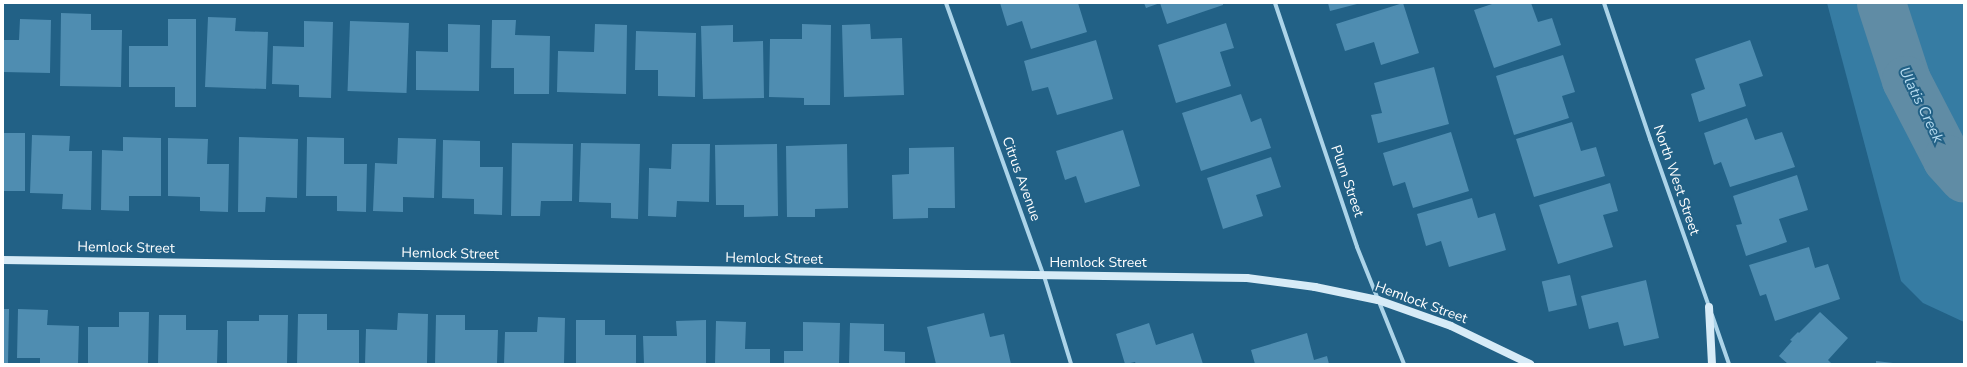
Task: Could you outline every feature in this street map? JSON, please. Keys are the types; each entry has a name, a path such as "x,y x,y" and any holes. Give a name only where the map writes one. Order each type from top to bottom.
{"street":[{"name":"Citrus Avenue","path":"946,3 1044,276 1071,364"},
{"name":"Plum Street","path":"1275,3 1357,247 1404,364"},
{"name":"North West Street","path":"1604,3 1650,139 1710,307 1728,364"},
{"name":"Hemlock Street","path":"3,260 1247,278 1316,287 1378,300 1451,326 1530,364"},
{"path":"1710,307 1712,364"}],"shaded area":[{"path":"1827,3 1964,3 1964,322 1923,303 1901,281"}],"building":[{"path":"1000,3 1078,3 1087,32 1031,49 1022,21 1007,26"},
{"path":"1144,3 1160,3 1146,8"},
{"path":"1160,3 1223,3 1223,5 1167,24"},
{"path":"1328,3 1357,3 1357,4 1330,11"},
{"path":"1403,3 1419,53 1381,65 1374,42 1345,51 1336,24"},
{"path":"1495,3 1531,3 1538,22 1552,18 1561,45 1494,68 1474,10"},
{"path":"61,13 91,14 91,30 122,30 121,87 60,86"},
{"path":"208,17 236,18 235,31 268,32 266,89 205,87"},
{"path":"20,19 51,20 50,73 3,72 3,40 19,40"},
{"path":"168,19 196,19 196,107 175,107 175,87 129,87 129,46 168,46"},
{"path":"492,20 516,20 515,35 550,36 549,94 514,94 514,68 491,68"},
{"path":"304,21 333,22 331,98 299,97 299,85 272,84 273,46 304,47"},
{"path":"350,21 409,23 407,93 348,91"},
{"path":"1226,23 1234,48 1220,52 1231,86 1176,103 1158,45"},
{"path":"448,24 480,25 479,91 416,90 416,51 448,52"},
{"path":"595,24 627,25 626,94 557,92 558,51 594,52"},
{"path":"802,24 831,25 830,105 804,105 804,98 769,97 770,39 802,39"},
{"path":"870,24 871,39 902,38 904,95 844,97 842,25"},
{"path":"733,25 733,42 763,41 764,98 703,99 701,26"},
{"path":"636,31 696,33 695,97 658,96 658,70 635,70"},
{"path":"1096,40 1113,99 1057,115 1048,87 1032,91 1024,61"},
{"path":"1750,40 1763,76 1739,84 1746,106 1699,122 1691,94 1705,89 1695,59"},
{"path":"1563,55 1575,92 1562,96 1569,118 1514,135 1496,76"},
{"path":"1434,67 1449,124 1378,143 1371,115 1382,113 1374,83"},
{"path":"1241,94 1251,122 1261,118 1271,148 1201,171 1182,113"},
{"path":"1747,118 1755,140 1782,132 1795,167 1730,187 1721,162 1714,165 1704,133"},
{"path":"1572,122 1581,151 1596,147 1605,176 1534,197 1516,139"},
{"path":"1123,130 1140,186 1085,203 1076,176 1065,180 1056,151"},
{"path":"1451,132 1469,191 1413,208 1405,182 1393,186 1383,153"},
{"path":"3,133 25,133 25,191 3,191"},
{"path":"32,135 70,136 69,151 92,151 91,210 62,209 63,194 30,193"},
{"path":"123,137 161,138 161,196 129,196 129,211 101,210 102,150 123,151"},
{"path":"239,137 298,139 297,198 266,197 265,212 238,212"},
{"path":"307,137 344,138 344,164 367,164 366,212 337,211 337,196 306,196"},
{"path":"168,138 208,139 207,164 229,164 228,212 200,211 200,197 168,196"},
{"path":"398,138 436,139 434,198 403,197 403,212 373,211 375,163 397,164"},
{"path":"443,140 480,141 480,167 503,167 502,215 474,214 474,199 442,198"},
{"path":"512,143 573,144 572,201 541,201 540,216 511,216"},
{"path":"581,143 640,144 638,219 611,218 611,203 579,202"},
{"path":"672,144 710,144 709,202 677,201 676,217 648,216 649,168 671,169"},
{"path":"777,144 778,216 744,217 744,205 716,205 715,145"},
{"path":"847,144 848,208 815,209 815,217 787,217 786,146"},
{"path":"954,147 955,208 928,208 928,218 893,219 892,175 909,174 909,148"},
{"path":"1271,157 1281,187 1256,195 1263,216 1223,229 1207,178"},
{"path":"1797,175 1808,210 1779,219 1787,242 1746,256 1736,225 1742,224 1733,196"},
{"path":"1610,183 1618,211 1603,215 1613,247 1558,264 1539,205"},
{"path":"1472,198 1478,218 1495,213 1506,250 1449,267 1441,241 1426,246 1417,214"},
{"path":"1809,247 1815,268 1828,264 1840,299 1775,321 1766,294 1760,296 1749,265"},
{"path":"1570,275 1577,305 1549,312 1542,282"},
{"path":"1646,280 1659,338 1624,346 1618,322 1589,329 1581,296"},
{"path":"3,309 9,309 8,364 3,364"},
{"path":"18,309 48,310 47,325 79,326 78,364 40,364 40,358 17,358"},
{"path":"119,312 149,312 148,364 88,364 88,327 119,327"},
{"path":"1820,312 1848,338 1828,360 1832,364 1788,364 1779,356 1792,341 1790,340"},
{"path":"398,313 428,314 427,363 365,364 366,329 397,330"},
{"path":"984,313 990,337 1004,334 1011,364 936,364 927,327"},
{"path":"298,314 327,314 327,330 359,330 359,364 297,364"},
{"path":"159,315 186,315 186,330 218,330 217,364 158,364"},
{"path":"259,315 288,315 287,364 227,364 227,321 259,321"},
{"path":"436,315 465,315 465,330 498,330 497,364 435,364"},
{"path":"538,317 565,318 564,364 504,364 505,332 537,332"},
{"path":"576,320 605,320 605,335 636,335 636,364 576,364"},
{"path":"706,320 706,364 644,364 643,336 677,336 676,321"},
{"path":"716,321 746,322 745,349 770,349 770,364 715,364"},
{"path":"803,322 840,323 839,364 784,364 784,351 803,351"},
{"path":"850,323 884,324 884,351 905,352 905,364 849,364"},
{"path":"1149,323 1156,345 1193,333 1203,364 1136,364 1135,362 1125,364 1116,334"},
{"path":"1307,333 1314,360 1327,356 1329,364 1255,364 1251,350"},
{"path":"1876,361 1893,363 1893,364 1876,364"}],"waterway":[{"name":"Ulatis Creek","path":"1881,3 1906,80 1947,159 1964,178"}]}
